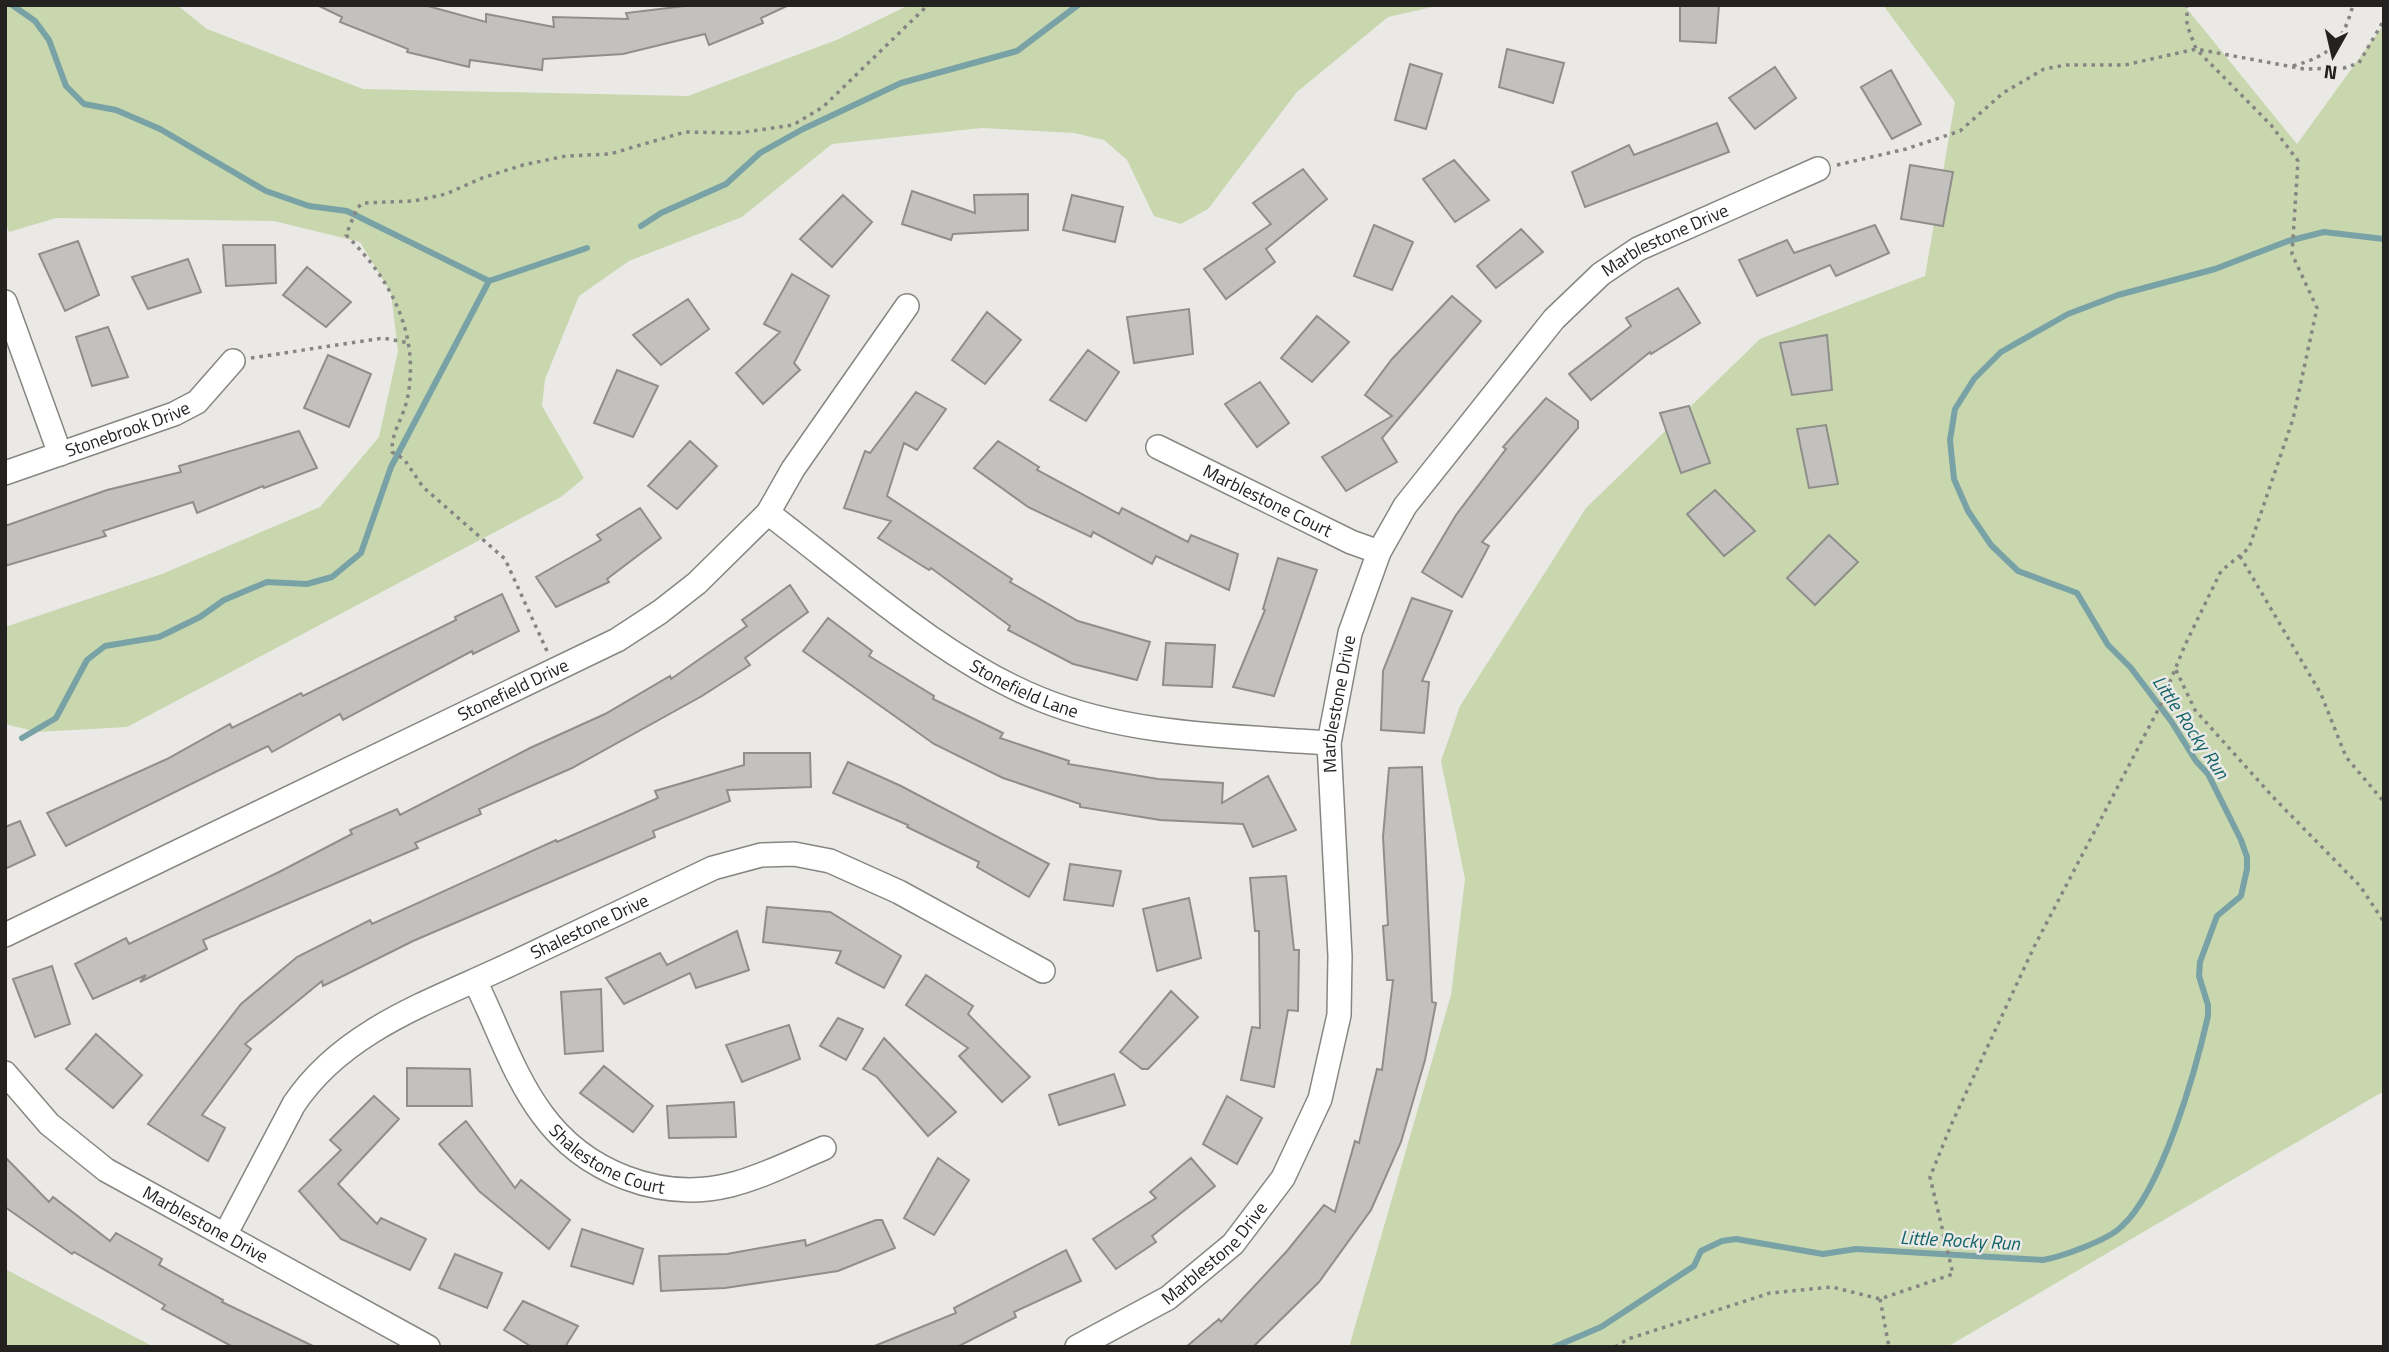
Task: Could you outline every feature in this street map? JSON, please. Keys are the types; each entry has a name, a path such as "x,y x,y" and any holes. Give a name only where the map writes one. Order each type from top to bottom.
{"street":[{"name":"Marblestone Drive","path":"1077,1347 1168,1298 1201,1274 1259,1214 1304,1140 1321,1099 1339,1015 1340,956 1329,743 1350,633 1379,552 1405,506 1553,319 1578,294 1637,249 1818,170"},
{"path":"5,302 60,454"},
{"name":"Stonefield Drive","path":"5,936 617,640 660,612 698,583 768,513 793,469 906,306"},
{"name":"Stonebrook Drive","path":"5,473 174,414 197,401 233,360"},
{"name":"Marblestone Court","path":"1158,447 1351,542 1379,552"},
{"name":"Stonefield Lane","path":"768,513 946,648 992,676 1041,700 1099,719 1157,729 1329,743"},
{"name":"Shalestone Drive","path":"225,1234 294,1104 323,1066 363,1035 713,868 743,858 809,856 848,867 1043,971"},
{"name":"Shalestone Court","path":"475,981 523,1084 541,1113 572,1147 613,1173 663,1188 713,1188 747,1180 824,1148"},
{"name":"Marblestone Drive","path":"5,1073 48,1124 106,1170 428,1347"}],"path":[{"path":"555,669 505,559 423,487 404,458 393,452 392,441 407,401 410,374 408,343 402,317 390,290 365,254 346,235 357,208 363,203 414,201 446,194 482,178 523,165 566,156 610,154 685,132 738,133 793,125 823,107 928,5"},
{"path":"1615,1347 1628,1339 1770,1293 1832,1287 1880,1299 1953,1274 1930,1177 1952,1122 2034,947 2136,753 2221,571 2249,548 2293,419 2317,309 2292,254 2298,160 2271,125 2196,49 2187,25 2187,5"},
{"path":"2290,67 2321,58 2330,50 2338,41 2353,5"},
{"path":"1818,170 1906,149 1960,131 2003,93 2044,69 2066,65 2125,65 2196,49 2290,67 2344,68 2358,63 2384,20"},
{"path":"233,360 383,338 408,343"},
{"path":"2239,555 2321,694 2346,757 2384,802"},
{"path":"2176,670 2195,710 2273,797 2360,886 2384,922"},
{"path":"1880,1299 1889,1347"}],"green space":[{"path":"5,5 177,5 207,29 363,89 688,96 839,39 909,5 1441,5 1388,17 1297,92 1208,209 1181,224 1154,216 1127,160 1104,140 1074,133 982,128 832,144 742,217 629,261 579,296 545,379 542,406 584,478 561,497 127,727 37,732 5,724 5,627 162,574 320,507 379,437 398,351 391,293 360,242 274,221 56,218 9,232 5,220"},
{"path":"1883,5 2184,5 2297,144 2384,24 2384,1091 1947,1347 1349,1347 1451,995 1465,879 1441,761 1460,706 1586,508 1760,339 1925,276 1955,102"},
{"path":"5,1269 154,1347 5,1347"}],"building":[{"path":"317,5 424,5 486,22 486,14 554,27 553,17 628,19 626,13 693,5 789,5 761,18 763,23 709,45 705,34 623,54 543,59 542,70 470,60 469,67 407,52 408,49 340,22 342,17"},
{"path":"1680,5 1719,5 1716,43 1680,41"},
{"path":"1507,49 1564,63 1553,103 1499,87"},
{"path":"1410,64 1442,74 1426,129 1395,120"},
{"path":"1775,67 1796,98 1755,129 1729,98"},
{"path":"1891,70 1921,124 1892,139 1861,87"},
{"path":"1717,123 1729,152 1585,207 1572,172 1629,145 1634,155"},
{"path":"1454,160 1489,200 1455,222 1423,179"},
{"path":"1910,165 1953,172 1943,226 1901,219"},
{"path":"1303,169 1327,199 1266,249 1275,262 1226,299 1204,269 1271,224 1253,203"},
{"path":"912,191 975,213 974,195 1028,194 1028,230 953,234 951,240 902,224"},
{"path":"843,195 872,222 832,267 800,239"},
{"path":"1072,195 1123,207 1115,242 1063,230"},
{"path":"1374,225 1413,242 1392,290 1354,276"},
{"path":"1875,225 1889,253 1836,276 1830,265 1757,296 1739,260 1787,240 1794,253"},
{"path":"1521,229 1543,252 1496,288 1477,266"},
{"path":"78,241 99,295 65,311 39,254"},
{"path":"223,245 275,245 276,283 226,286"},
{"path":"188,259 201,292 148,309 132,277"},
{"path":"307,267 351,302 326,327 283,295"},
{"path":"792,274 829,296 794,363 800,370 763,404 736,373 780,332 764,324"},
{"path":"1678,288 1700,323 1651,354 1650,352 1591,400 1569,374 1631,326 1626,318"},
{"path":"1452,296 1481,321 1382,438 1397,462 1346,491 1322,457 1392,416 1365,395 1392,359"},
{"path":"688,299 709,329 661,365 633,335"},
{"path":"1189,309 1193,354 1134,363 1127,317"},
{"path":"987,312 1021,340 985,384 952,360"},
{"path":"1317,316 1349,342 1312,382 1281,358"},
{"path":"108,327 128,377 92,386 76,337"},
{"path":"1827,335 1832,390 1792,395 1780,343"},
{"path":"1088,350 1119,372 1086,421 1050,400"},
{"path":"328,355 371,374 349,427 304,408"},
{"path":"617,370 658,386 633,437 594,423"},
{"path":"1260,382 1289,423 1257,447 1225,404"},
{"path":"916,392 946,409 917,450 904,443 887,496 1012,579 1010,582 1078,621 1150,642 1137,680 1073,664 1008,630 1010,626 931,568 929,570 878,538 891,521 844,508 865,451 870,453"},
{"path":"1546,398 1578,421 1578,428 1482,542 1489,546 1462,597 1422,572 1456,515 1506,449 1503,447"},
{"path":"1689,406 1710,463 1681,473 1660,413"},
{"path":"1826,425 1838,484 1809,488 1797,429"},
{"path":"299,431 317,468 264,488 263,486 197,513 193,502 103,531 106,536 5,566 5,526 107,490 181,472 179,466"},
{"path":"690,441 717,466 677,509 648,486"},
{"path":"998,441 1039,467 1037,470 1119,514 1122,508 1188,542 1191,535 1238,554 1229,590 1156,556 1152,564 1093,532 1091,537 1028,507 974,468"},
{"path":"1715,490 1755,531 1724,556 1687,514"},
{"path":"640,508 661,538 607,579 609,582 556,607 536,577 601,540 597,535"},
{"path":"1829,535 1858,562 1815,605 1787,578"},
{"path":"1278,558 1317,570 1274,696 1233,687 1265,610 1263,609"},
{"path":"790,585 808,612 745,658 750,665 702,696 572,768 479,809 481,814 415,843 418,848 203,940 207,949 140,982 146,975 93,999 75,964 126,938 129,944 279,872 352,834 350,830 397,809 400,815 530,748 605,714 670,676 671,679 747,626 742,620"},
{"path":"502,594 519,631 473,654 472,651 343,720 340,714 272,752 268,746 66,846 47,813 167,759 230,724 232,728 301,693 303,696 456,620 455,617"},
{"path":"1412,598 1452,611 1422,681 1429,682 1424,733 1381,730 1383,671"},
{"path":"828,618 872,651 869,656 934,696 933,699 1003,733 1000,738 1069,761 1068,764 1158,779 1223,783 1222,803 1268,776 1296,830 1253,847 1243,824 1160,820 1080,807 1080,804 1003,778 934,744 803,651"},
{"path":"1166,643 1215,645 1212,687 1163,685"},
{"path":"744,753 810,753 811,787 727,790 730,801 653,831 655,837 413,941 323,986 322,981 245,1044 251,1049 202,1115 225,1128 208,1161 148,1124 241,1004 297,957 370,920 372,924 556,840 557,842 658,798 655,791 744,765"},
{"path":"848,762 901,786 1049,864 1029,897 977,867 979,862 907,827 908,825 833,793"},
{"path":"1422,767 1432,1002 1436,1003 1425,1060 1401,1142 1371,1210 1319,1282 1253,1347 1186,1347 1219,1319 1221,1322 1287,1251 1324,1205 1335,1212 1355,1141 1359,1143 1377,1069 1382,1070 1393,980 1387,980 1383,926 1388,925 1383,837 1389,768"},
{"path":"20,821 35,855 5,869 5,827"},
{"path":"1070,864 1121,871 1113,906 1064,900"},
{"path":"1286,876 1294,950 1299,950 1298,1011 1288,1010 1274,1087 1241,1080 1252,1027 1260,1028 1259,931 1255,931 1250,878"},
{"path":"1189,898 1201,958 1157,971 1143,909"},
{"path":"767,907 830,912 901,956 884,988 836,963 841,951 763,942"},
{"path":"737,931 749,970 696,988 690,973 624,1004 606,978 660,953 667,965"},
{"path":"52,966 70,1024 35,1037 13,979"},
{"path":"926,975 973,1006 968,1014 1030,1077 1002,1102 959,1056 968,1048 906,1005"},
{"path":"601,989 603,1051 565,1054 561,992"},
{"path":"1171,991 1198,1017 1148,1069 1142,1069 1120,1052"},
{"path":"838,1018 863,1029 846,1060 820,1046"},
{"path":"789,1025 800,1059 742,1082 726,1045"},
{"path":"96,1034 142,1075 113,1108 66,1069"},
{"path":"884,1038 956,1112 928,1136 877,1077 863,1069"},
{"path":"604,1066 653,1106 633,1132 580,1093"},
{"path":"407,1068 470,1069 472,1106 407,1106"},
{"path":"1114,1074 1125,1105 1059,1125 1049,1095"},
{"path":"374,1096 399,1119 338,1184 377,1224 381,1218 426,1239 410,1270 341,1239 299,1191 341,1150 330,1140"},
{"path":"1227,1096 1262,1118 1237,1164 1203,1144"},
{"path":"734,1102 736,1137 669,1138 667,1106"},
{"path":"466,1121 515,1188 521,1180 570,1220 549,1249 479,1191 439,1144"},
{"path":"5,1157 49,1202 53,1197 110,1241 116,1233 162,1259 159,1265 223,1300 222,1302 315,1347 233,1347 162,1309 165,1305 74,1252 72,1254 5,1207"},
{"path":"938,1158 969,1180 934,1235 904,1218"},
{"path":"1191,1158 1215,1186 1152,1236 1156,1242 1116,1269 1093,1239 1156,1198 1150,1192"},
{"path":"882,1220 895,1248 838,1271 725,1288 661,1291 659,1256 727,1254 805,1240 806,1246"},
{"path":"582,1229 643,1249 633,1284 571,1266"},
{"path":"1066,1250 1081,1281 1014,1312 1016,1317 957,1347 872,1347 956,1313 954,1308"},
{"path":"455,1254 502,1273 487,1308 439,1288"},
{"path":"523,1301 578,1326 565,1347 532,1347 504,1330"}],"waterway":[{"path":"12,5 35,21 49,40 66,86 84,104 116,110 160,129 266,191 309,206 347,211 489,281"},
{"path":"641,226 661,213 726,184 760,153 803,129 901,83 1017,51 1078,5"},
{"name":"Little Rocky Run","path":"1554,1347 1601,1327 1694,1266 1701,1251 1722,1241 1736,1239 1823,1254 1856,1249 2043,1260 2072,1252 2106,1237 2121,1227 2136,1210 2163,1158 2186,1097 2208,1016 2208,1005 2199,976 2200,962 2217,916 2241,896 2247,857 2208,774 2131,668 2108,645 2077,593 2018,571 1991,545 1968,511 1954,479 1950,440 1955,409 1974,379 2001,352 2068,314 2118,295 2215,269 2288,241 2324,232 2384,239"},
{"path":"22,738 56,718 87,660 105,646 159,637 200,617 224,600 267,582 307,584 332,577 361,553 391,467 489,281 587,248"}]}
